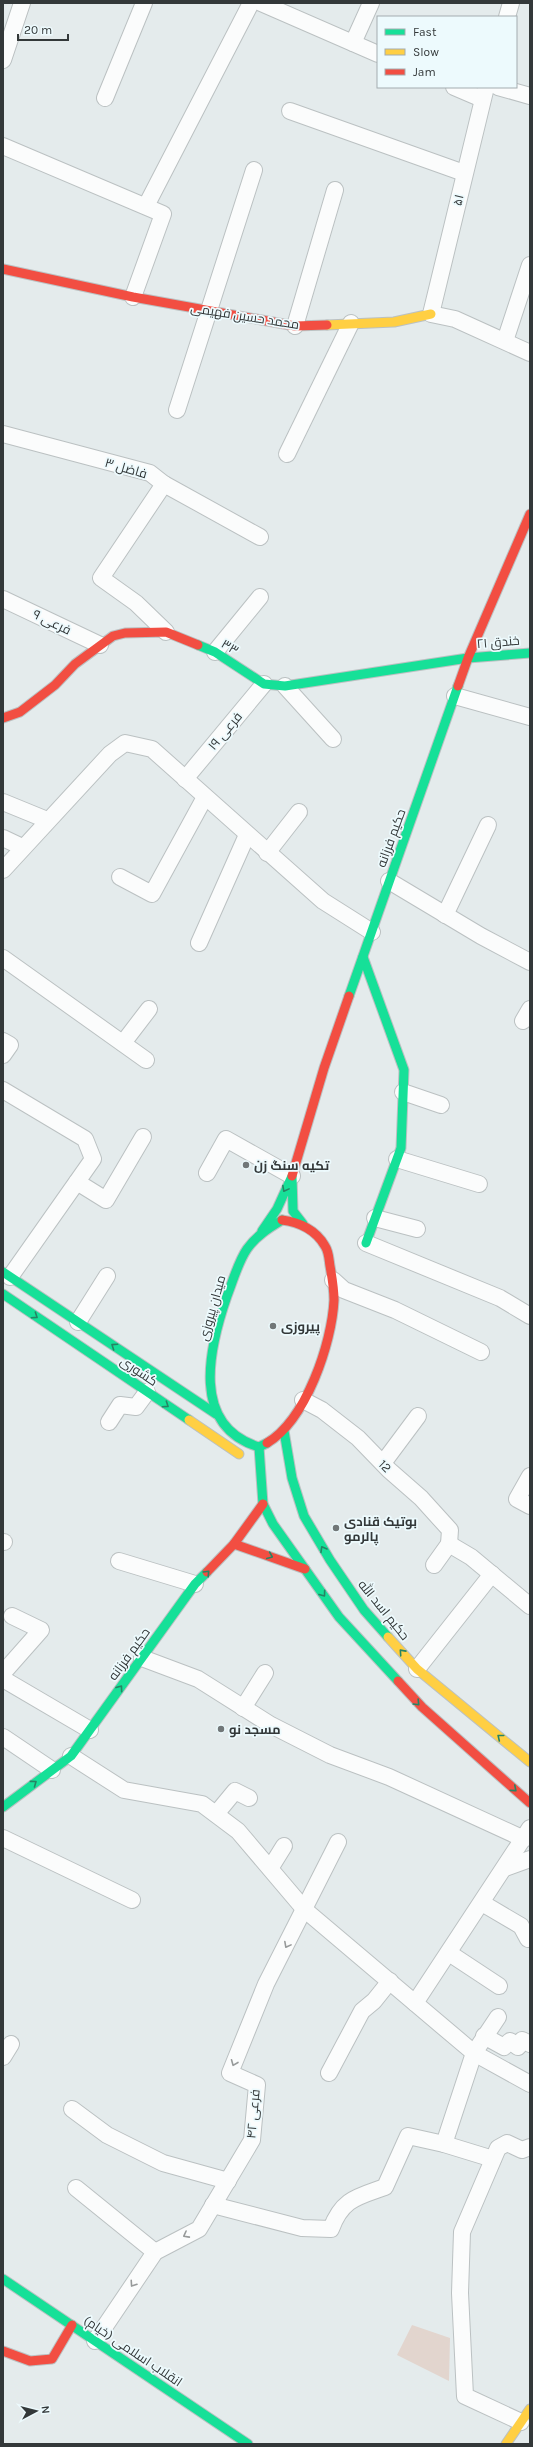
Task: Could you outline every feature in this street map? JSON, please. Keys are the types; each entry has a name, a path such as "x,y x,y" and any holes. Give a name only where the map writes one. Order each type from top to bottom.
{"main road":[{"name":"محمد حسین فهیمی","path":"3,269 133,297 295,326 394,322 431,314"},
{"name":"حکیم فرزانه","path":"292,1176 324,1068 468,658 530,514"},
{"name":"۳۳","path":"3,718 20,712 100,645 113,636 125,633 166,632 215,652 264,684 285,686 468,658"},
{"name":"۲۱ خندق","path":"468,658 530,653"},
{"path":"363,957 404,1070 401,1148 366,1243"},
{"path":"216,1414 234,1435 246,1444 259,1447 284,1431 303,1400 322,1357 333,1308 333,1280 326,1245 303,1224 293,1211 292,1176"},
{"path":"261,1232 277,1209 292,1176"},
{"name":"میدان پیروزی","path":"216,1414 210,1377 216,1333 228,1293 243,1255 261,1232 282,1220 303,1224"},
{"name":"کشوری","path":"7,1274 216,1414"},
{"name":"کشوری","path":"3,1294 261,1468"},
{"name":"حکیم اسد الله","path":"284,1431 292,1478 304,1516 330,1560 364,1610 417,1669 530,1762"},
{"path":"259,1447 263,1504 273,1524 339,1616 422,1707 530,1803"},
{"name":"حکیم فرزانه","path":"3,1807 71,1756 195,1584 234,1544 263,1504"},
{"path":"234,1544 305,1569"},
{"name":"انقلاب اسلامی (خیام)","path":"3,2278 248,2444"},
{"path":"3,2351 30,2361 52,2359 72,2325"},
{"path":"506,2444 526,2416"}],"street":[{"path":"3,60 22,3"},
{"path":"105,98 144,3"},
{"path":"146,206 251,3"},
{"path":"261,3 377,54"},
{"path":"353,43 371,3"},
{"path":"507,16 511,3"},
{"path":"459,88 484,93"},
{"path":"502,88 530,96"},
{"name":"۵۱","path":"431,314 484,93"},
{"path":"290,111 464,173"},
{"path":"3,146 163,214 133,297"},
{"path":"177,410 254,170"},
{"path":"295,326 334,190"},
{"path":"505,341 530,266"},
{"name":"محمد حسین فهیمی","path":"431,314 455,319 530,353"},
{"path":"286,454 351,323"},
{"name":"فاضل ۳","path":"3,434 150,473 164,484 260,537"},
{"path":"164,484 101,578 136,603 166,632"},
{"path":"215,652 260,597"},
{"name":"فرعی ۹","path":"3,599 100,645"},
{"name":"فرعی ۱۹","path":"185,779 264,684"},
{"path":"285,686 333,738"},
{"path":"455,696 530,717"},
{"path":"3,870 22,847 110,754 125,743 152,749 247,835 323,900 372,932"},
{"path":"120,877 152,894 205,797"},
{"path":"3,802 48,820"},
{"path":"268,853 299,812"},
{"path":"445,915 488,825"},
{"path":"199,942 247,835"},
{"path":"3,838 22,847"},
{"path":"390,881 445,915 530,962"},
{"path":"3,958 146,1060"},
{"path":"123,1043 149,1009"},
{"path":"3,1041 10,1045 3,1055"},
{"path":"3,1090 85,1139 93,1159 7,1274"},
{"path":"403,1092 442,1105"},
{"path":"77,1182 106,1200 143,1137"},
{"path":"207,1173 226,1139 292,1176"},
{"path":"396,1159 479,1184"},
{"path":"375,1218 417,1229"},
{"path":"366,1243 500,1298 530,1316"},
{"path":"78,1322 107,1276"},
{"path":"333,1280 344,1290 382,1304 481,1352"},
{"path":"109,1422 120,1405 136,1407 147,1392"},
{"name":"12","path":"303,1400 322,1410 358,1438 382,1463 422,1498 450,1530 449,1544"},
{"path":"382,1463 418,1416"},
{"path":"530,1476 518,1499 530,1506"},
{"path":"434,1565 449,1544 492,1574 530,1606"},
{"path":"119,1561 195,1584"},
{"path":"417,1669 492,1574"},
{"path":"3,1673 41,1630 12,1616"},
{"path":"142,1658 198,1679 271,1725 330,1755 389,1777 527,1833 415,2003"},
{"path":"243,1708 265,1673"},
{"path":"3,1680 90,1730"},
{"path":"3,1737 52,1770"},
{"path":"71,1756 124,1790 202,1804 216,1814 238,1831 271,1867 305,1910 474,2053 530,2084"},
{"path":"216,1814 236,1791 249,1798"},
{"path":"3,1838 132,1900"},
{"path":"305,1910 338,1842"},
{"path":"271,1867 284,1846"},
{"path":"505,1868 530,1860"},
{"path":"482,1903 521,1926 528,1939"},
{"name":"فرعی ۴۲","path":"95,2341 155,2252 199,2229 252,2140 257,2085 230,2073 266,1984 305,1910"},
{"path":"449,1953 499,1986"},
{"path":"329,2074 362,2011 374,2001 390,1982"},
{"path":"444,2144 474,2053 498,2016"},
{"path":"484,2036 504,2047 510,2041 518,2047 522,2040 530,2044"},
{"path":"72,2108 107,2135 163,2163 228,2181"},
{"path":"213,2205 302,2228 331,2229 336,2214 352,2199 385,2187 408,2136 444,2144 493,2159"},
{"path":"526,2416 465,2396 460,2292 462,2232 498,2148 507,2144 522,2150 530,2147"},
{"path":"76,2188 155,2252"}],"shaded area":[{"path":"412,2325 450,2338 449,2381 397,2355"}],"traffic: fast":[{"path":"198,645 215,652 264,684 285,686 468,658 530,653"},
{"path":"349,996 458,686"},
{"path":"363,957 404,1070 401,1148 366,1243"},
{"path":"262,1231 277,1209 292,1176 293,1211 303,1224"},
{"path":"267,1443 259,1447 237,1437 222,1422 214,1404 210,1383 211,1361 220,1317 241,1260 254,1240 282,1220"},
{"path":"3,1272 216,1414"},
{"path":"3,1294 189,1420"},
{"path":"284,1431 292,1478 304,1516 330,1560 364,1610 388,1637"},
{"path":"259,1447 263,1504 273,1524 339,1617 398,1681"},
{"path":"3,1807 71,1756 195,1584 207,1572"},
{"path":"3,2279 248,2444"}],"traffic: slow":[{"path":"327,325 394,322 431,314"},
{"path":"189,1420 239,1454"},
{"path":"388,1637 417,1669 530,1762"},
{"path":"506,2444 530,2409"}],"traffic: jam":[{"path":"3,269 133,297 295,326 327,325"},
{"path":"458,686 468,658 530,514"},
{"path":"3,718 20,712 55,685 75,664 113,636 125,633 166,632 198,645"},
{"path":"292,1176 324,1068 349,996"},
{"path":"267,1443 281,1432 294,1417 305,1399 322,1358 332,1318 334,1300 329,1256 325,1246 312,1231 301,1225 282,1220"},
{"path":"207,1572 234,1544 263,1504"},
{"path":"234,1544 305,1569"},
{"path":"398,1681 422,1707 530,1803"},
{"path":"3,2351 30,2361 52,2359 72,2325"}],"place":[{"name":"تکیه سنگ زن","path":"246,1165"},
{"name":"پیروزی","path":"273,1326"},
{"name":"بوتیک قنادی پالرمو","path":"336,1528"},
{"name":"مسجد نو","path":"221,1729"}]}
